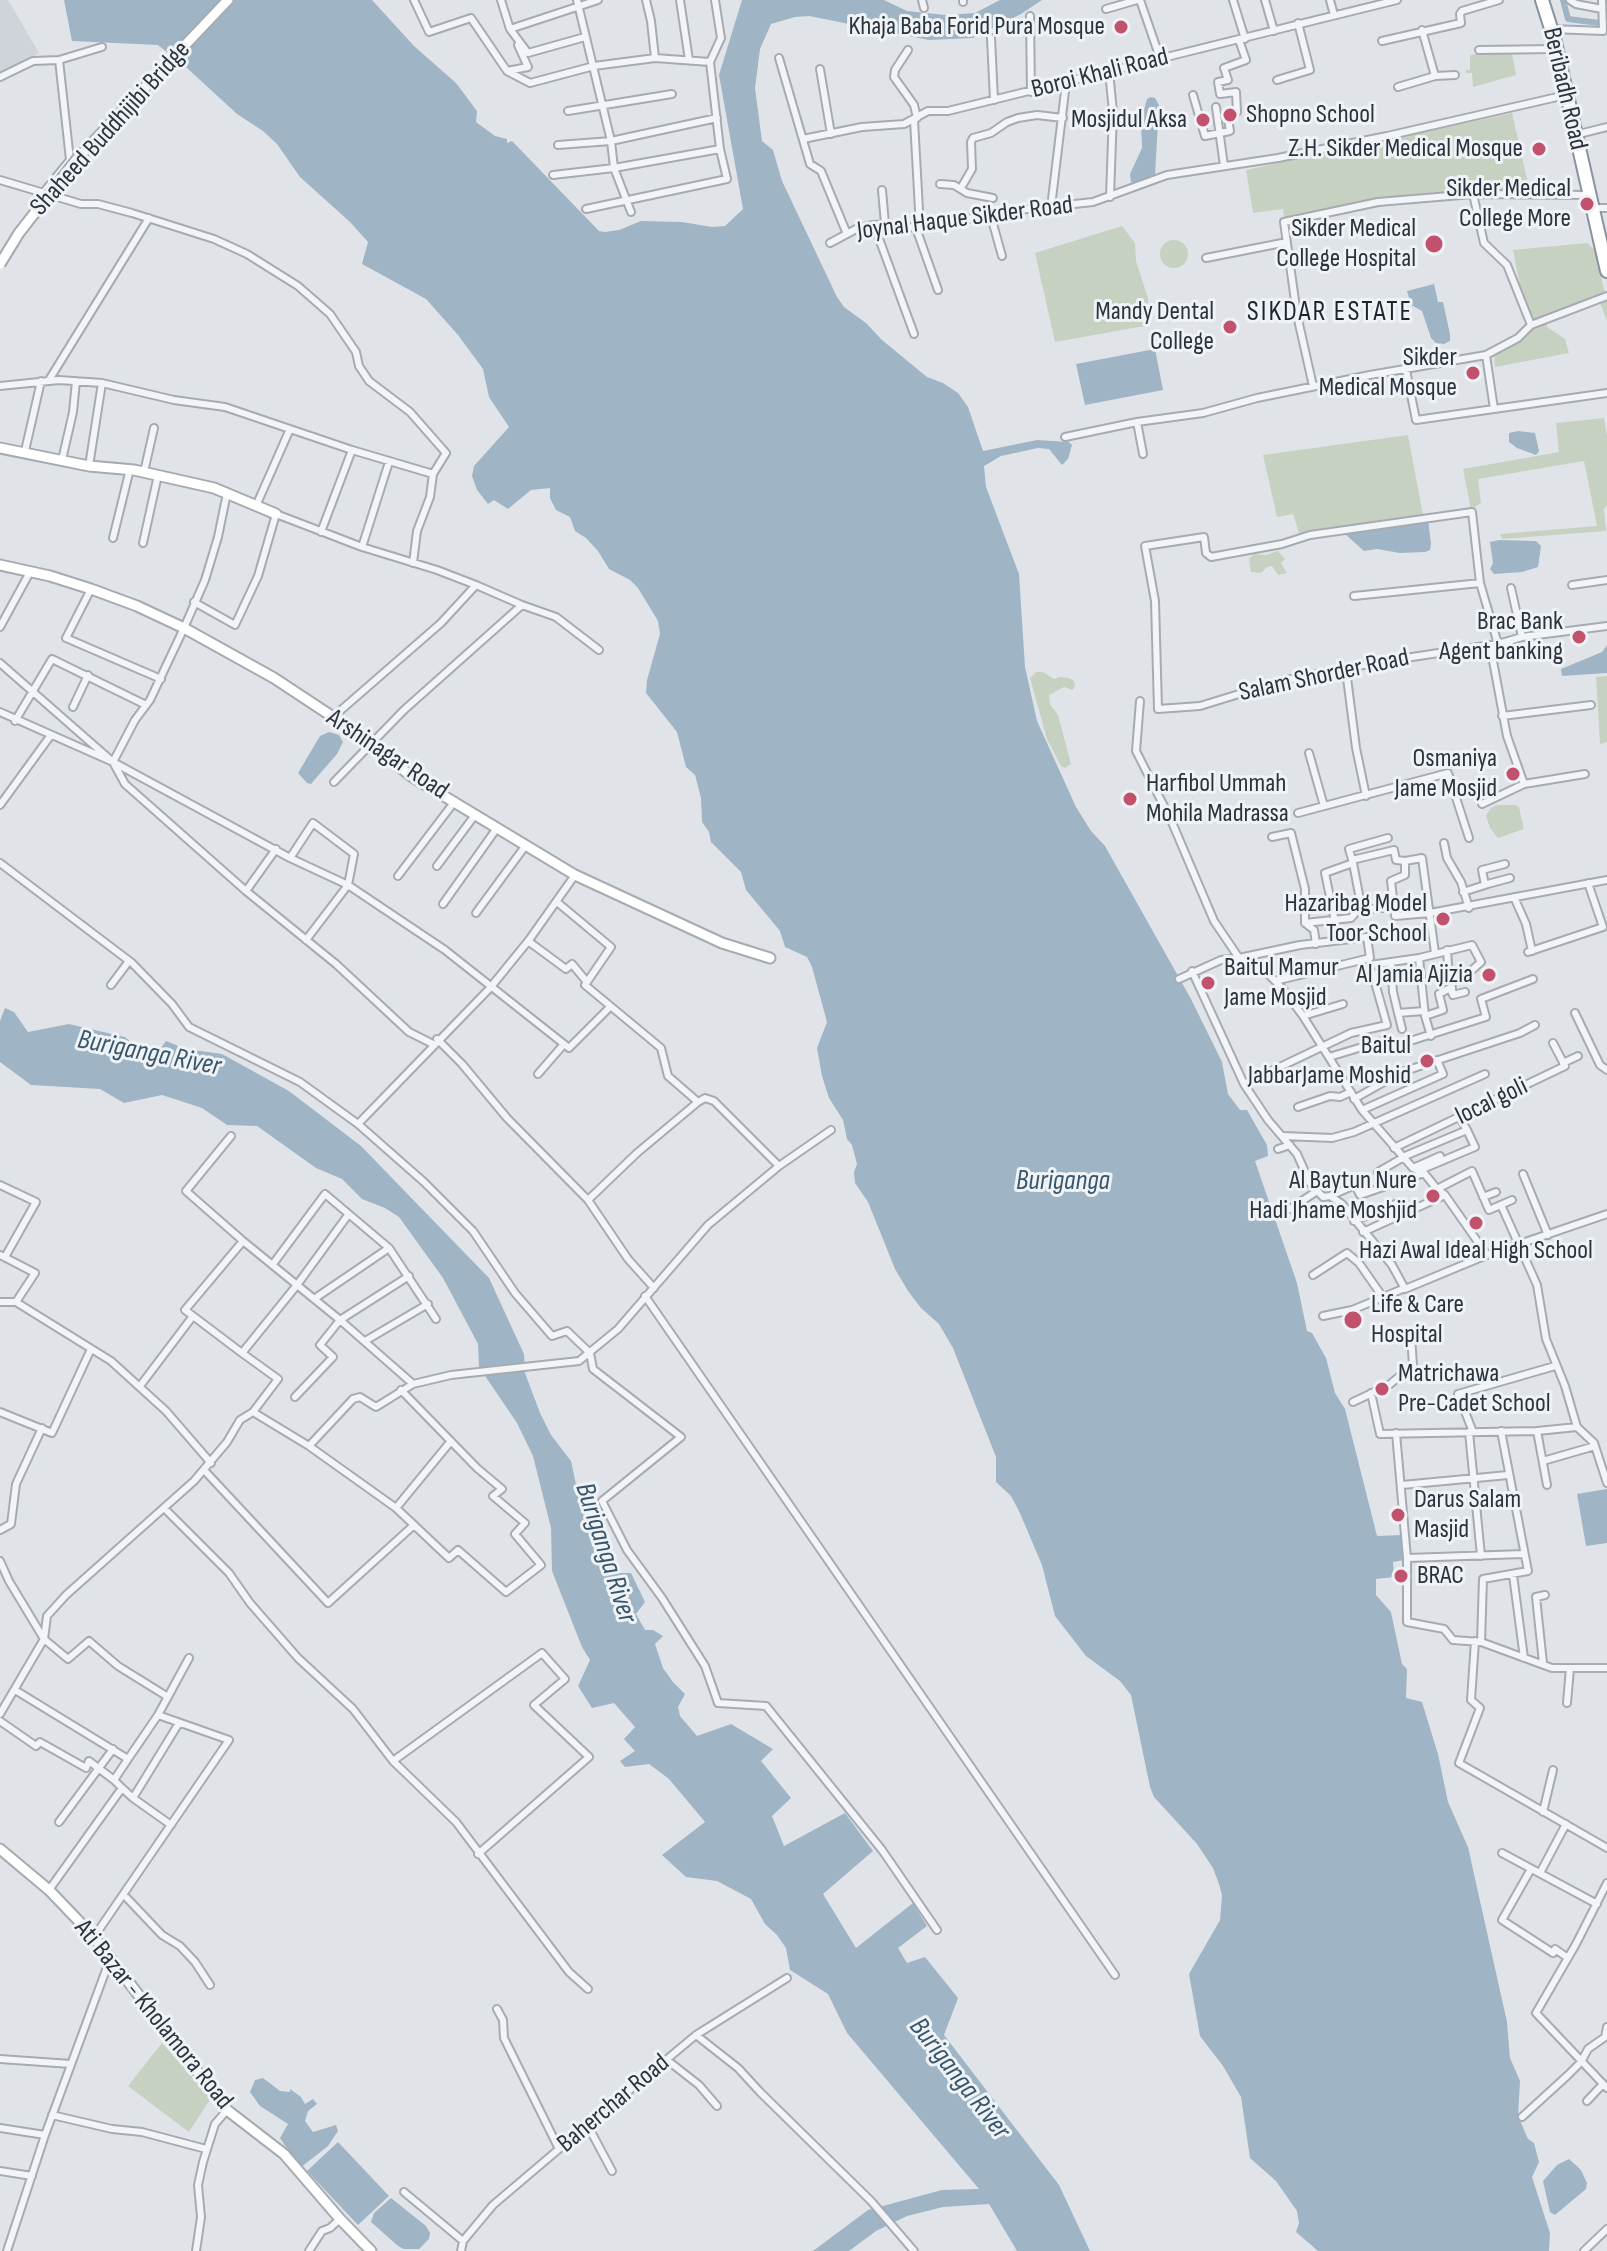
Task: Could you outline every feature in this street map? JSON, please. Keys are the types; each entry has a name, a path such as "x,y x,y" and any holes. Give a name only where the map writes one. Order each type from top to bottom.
{"highway":[{"name":"Beribadh Road","path":"1542,0 1568,94 1607,271"}],"street":[{"name":"Shaheed Buddhijibi Bridge","path":"0,264 19,233 77,159 228,0"},
{"path":"414,0 429,32 471,18 507,71 530,83 594,66 655,58 710,62"},
{"path":"501,0 510,29 528,53 585,37"},
{"path":"510,29 578,3 598,0"},
{"path":"646,0 655,58"},
{"path":"680,0 689,60"},
{"path":"586,209 727,179 720,149 710,62 721,38 715,0"},
{"path":"1106,9 1139,0 1160,58"},
{"path":"1193,95 1205,136 1230,131 1227,113 1237,110 1236,92 1220,94 1218,82 1228,80 1225,67 1245,62 1233,0"},
{"path":"1265,0 1274,31"},
{"path":"1330,0 1334,15"},
{"name":"Boroi Khali Road","path":"803,139 862,127 898,125 928,111 948,111 1031,92 1397,0"},
{"path":"1382,41 1461,23 1462,11 1499,0"},
{"path":"1570,0 1604,13"},
{"path":"1552,29 1603,31 1602,0"},
{"path":"578,3 611,141 614,168 631,212"},
{"path":"1030,16 1031,92"},
{"path":"1277,80 1310,70 1298,23"},
{"path":"1422,30 1435,76"},
{"path":"991,38 994,100"},
{"path":"507,71 528,67 518,45 520,43"},
{"path":"0,77 33,61 59,60 102,47"},
{"path":"1479,50 1557,49"},
{"path":"908,50 894,77 914,105 918,228 938,290"},
{"path":"779,58 810,164 821,171 847,234"},
{"path":"44,192 70,160 59,60"},
{"path":"820,69 831,134"},
{"path":"1109,71 1113,125 1110,197"},
{"path":"1398,87 1435,76 1455,75"},
{"path":"1051,207 1066,83"},
{"path":"568,111 672,94"},
{"name":"Joynal Haque Sikder Road","path":"830,243 874,225 918,228 990,213 1093,202 1167,175 1387,136 1568,94"},
{"path":"1216,107 1224,166"},
{"path":"961,188 972,169 973,138 991,133 1018,118 1037,115 1063,118"},
{"path":"558,145 611,141 717,118"},
{"path":"1575,135 1607,127"},
{"path":"553,175 614,168 720,149"},
{"path":"0,180 81,204 98,204 149,218 214,239 247,254 298,286 330,314 356,352 359,366 369,381 410,412 446,453 433,474 430,497 417,531 413,563"},
{"path":"940,184 993,198"},
{"path":"882,190 885,224"},
{"path":"1473,194 1484,243 1507,265 1531,325"},
{"path":"1313,386 1297,315 1284,222 1378,202 1473,194 1591,201 1607,208"},
{"path":"990,213 1002,256"},
{"path":"49,380 149,218"},
{"path":"874,225 914,334"},
{"path":"1206,258 1287,242"},
{"path":"1065,437 1137,422 1203,413 1313,386 1486,355 1518,338 1531,325 1607,296"},
{"path":"1486,355 1494,409"},
{"path":"1406,370 1416,420 1607,393"},
{"path":"0,395 1,386 49,380 102,383 174,400 225,407 433,474"},
{"path":"25,451 41,381"},
{"path":"62,460 73,412 76,381"},
{"path":"89,466 102,383"},
{"path":"1137,422 1143,454"},
{"path":"144,472 154,428"},
{"path":"256,506 290,429"},
{"path":"0,448 89,466 130,469 214,488 321,532 476,585 556,617 599,650"},
{"path":"321,532 352,450"},
{"path":"362,547 389,462"},
{"path":"113,538 130,469"},
{"path":"143,543 158,475"},
{"path":"113,762 161,679 205,580 227,493"},
{"name":"Salam Shorder Road","path":"1480,583 1472,512 1310,535 1282,544 1211,557 1206,553 1204,537 1145,546 1155,601 1158,709 1200,706 1281,681 1440,651 1607,626"},
{"path":"194,602 235,625 258,576 276,514"},
{"name":"Arshinagar Road","path":"0,565 91,589 184,628 274,678 333,717 414,778 575,875 722,943 770,958"},
{"path":"0,627 30,572"},
{"path":"1572,585 1607,580"},
{"path":"1354,596 1480,583 1498,644"},
{"path":"333,717 441,623 476,585"},
{"path":"1511,588 1522,637"},
{"path":"91,589 66,638 161,679"},
{"path":"334,782 404,710 522,605"},
{"path":"1490,645 1502,716 1524,784"},
{"path":"15,721 52,659 146,705"},
{"path":"0,663 113,762 125,784 246,891 409,1032 435,1042 462,1064 507,1118 588,1200 628,1259 654,1288"},
{"path":"1346,670 1366,796"},
{"path":"73,707 88,675"},
{"path":"1140,701 1136,751 1171,820 1214,921 1239,958 1255,961 1275,981 1303,1016 1362,1110 1394,1148 1445,1195 1487,1255"},
{"path":"1502,716 1591,705"},
{"path":"0,712 113,762 290,858 348,885 445,950 569,1048 610,1007"},
{"path":"0,805 51,735"},
{"path":"1309,753 1324,806"},
{"path":"1298,813 1448,773 1469,838"},
{"path":"1482,804 1524,784 1585,774"},
{"path":"398,876 455,801"},
{"path":"437,866 476,814"},
{"path":"290,858 314,823 354,854 348,885 306,940"},
{"path":"443,904 497,828"},
{"path":"1291,833 1305,889 1305,923"},
{"path":"1272,837 1302,834"},
{"path":"1351,918 1361,905 1349,849 1388,838"},
{"path":"1444,843 1447,858 1469,908"},
{"path":"476,913 526,845"},
{"path":"246,891 276,849"},
{"path":"1335,921 1325,873 1394,850 1396,860 1422,858 1435,953"},
{"path":"1484,885 1480,866 1501,865 1496,855"},
{"path":"1405,861 1405,875 1391,881 1395,916 1469,908 1607,880"},
{"path":"0,863 129,961 172,1004 189,1027 300,1082 358,1124 424,1182 473,1231 522,1302 552,1336 567,1331 590,1353 593,1369 681,1437 602,1501 627,1550 705,1666 718,1703 766,1706 882,1850 937,1930"},
{"path":"358,1124 490,988 575,875"},
{"path":"1463,892 1510,878"},
{"path":"1514,897 1526,924 1530,952 1603,927 1588,883"},
{"path":"557,902 611,947 585,985 661,1048 668,1076 698,1102"},
{"path":"1305,923 1351,918 1358,910 1394,907"},
{"path":"1305,923 1314,930 1316,944"},
{"path":"1179,979 1221,960 1300,945 1367,937 1387,1025 1351,1033 1244,1084"},
{"path":"528,941 566,969 572,964 587,982"},
{"path":"1275,981 1370,961 1391,963 1419,958 1472,945 1481,962 1472,970 1450,976 1452,991"},
{"path":"1447,950 1452,991"},
{"path":"1419,958 1424,1013 1431,1036"},
{"path":"111,985 129,961"},
{"path":"1391,963 1393,992 1402,1029"},
{"path":"1192,971 1244,1084 1259,1102 1268,1120 1297,1154 1310,1183 1323,1197 1355,1185 1360,1195 1475,1147 1460,1118"},
{"path":"1329,1057 1382,1041 1391,1047 1486,1017 1481,999 1533,979"},
{"path":"1424,1001 1452,991 1465,992"},
{"path":"1398,1013 1443,1010 1439,994"},
{"path":"1303,1016 1343,1004"},
{"path":"1575,1013 1600,1065 1607,1070"},
{"path":"1298,1107 1330,1096 1352,1095 1402,1072 1520,1033 1535,1025"},
{"path":"1553,1043 1563,1063"},
{"path":"538,1074 564,1044"},
{"name":"local goli","path":"1394,1148 1565,1066 1563,1063 1578,1056"},
{"path":"1362,1110 1443,1074 1437,1060"},
{"path":"1283,1136 1332,1138 1373,1124 1485,1074"},
{"path":"588,1200 637,1153 705,1098 714,1101 779,1166"},
{"path":"309,1446 353,1399 360,1397 376,1407 413,1384 451,1375 579,1361 618,1329 708,1225 779,1166 831,1130"},
{"path":"1378,1172 1404,1156 1467,1130"},
{"path":"231,1136 186,1191 413,1384"},
{"path":"1278,1149 1290,1145"},
{"path":"1418,1171 1440,1156"},
{"path":"1437,1189 1472,1171 1489,1210 1512,1200"},
{"path":"1523,1174 1548,1235"},
{"path":"0,1185 36,1202 2,1256 35,1273 16,1302"},
{"path":"1290,1209 1317,1191"},
{"path":"1483,1197 1496,1192"},
{"path":"273,1264 325,1194 389,1248 436,1319"},
{"path":"1363,1232 1445,1195"},
{"path":"1330,1196 1342,1204 1392,1265 1405,1288"},
{"path":"1354,1221 1395,1204"},
{"path":"1501,1205 1540,1295 1546,1339 1577,1427 1595,1446 1607,1483"},
{"path":"1323,1316 1352,1310 1487,1255 1607,1214"},
{"path":"242,1353 348,1215"},
{"path":"0,1714 44,1639 47,1616 211,1463 240,1420 253,1412 278,1379 185,1310 243,1241"},
{"path":"1341,1244 1382,1296"},
{"path":"314,1299 389,1248"},
{"path":"1313,1275 1347,1253"},
{"path":"295,1397 333,1357 320,1345 340,1320 409,1276"},
{"path":"645,1296 1115,1975"},
{"path":"0,1302 16,1302 111,1361 140,1386 211,1463"},
{"path":"365,1341 428,1304"},
{"path":"140,1386 193,1316"},
{"path":"1353,1402 1389,1385 1413,1365 1411,1337"},
{"path":"0,1412 52,1433 91,1349"},
{"path":"1481,1556 1471,1432 1458,1394 1555,1366"},
{"path":"253,1412 309,1446 396,1508 449,1558 458,1550 506,1592 541,1565 515,1534 525,1523 493,1496 502,1489 477,1468 401,1390"},
{"path":"1371,1393 1380,1434 1537,1431 1577,1427"},
{"path":"0,1530 11,1524 16,1484 42,1428"},
{"path":"1501,1431 1528,1571 1483,1579 1471,1700 1480,1708 1459,1763 1607,1848"},
{"path":"1537,1431 1547,1485"},
{"path":"1396,1433 1407,1558 1407,1622 1444,1629 1453,1640 1478,1642 1552,1668 1607,1668"},
{"path":"396,1508 451,1441"},
{"path":"1543,1461 1595,1446"},
{"path":"204,1470 328,1603 414,1525"},
{"path":"1402,1485 1508,1475"},
{"path":"165,1509 229,1573 250,1603 298,1658 353,1709 393,1761 456,1822 569,1972 588,1989"},
{"path":"1407,1558 1523,1554"},
{"path":"0,1561 44,1639 68,1659 89,1641 118,1666 168,1697"},
{"path":"1513,1575 1524,1658"},
{"path":"1543,1663 1536,1597 1545,1595"},
{"path":"393,1761 542,1653 565,1679 534,1705 589,1757 478,1854"},
{"path":"114,1780 158,1715 189,1658"},
{"path":"1567,1703 1570,1668"},
{"path":"15,1690 128,1759"},
{"path":"94,1937 229,1740 158,1715"},
{"path":"0,1721 36,1746 40,1742 86,1768 89,1761 171,1825"},
{"path":"133,1798 179,1723"},
{"path":"59,1822 113,1749"},
{"path":"1543,1812 1553,1770"},
{"path":"49,1890 122,1788"},
{"path":"1540,1873 1566,1824"},
{"name":"Ati Bazar - Kholamora Road","path":"0,1849 49,1890 94,1937 227,2110 284,2154 371,2251"},
{"path":"1502,1853 1597,1904"},
{"path":"1531,1869 1502,1920 1553,1953 1555,1949 1568,1958"},
{"path":"1587,2101 1606,2086 1536,2013 1607,1883"},
{"path":"124,1895 162,1935 180,1946 210,1985"},
{"path":"7,2251 52,2115 110,1959"},
{"name":"Baherchar Road","path":"461,2251 463,2241 493,2205 559,2149 696,2035 787,1978"},
{"path":"497,2009 503,2020 504,2038 559,2149"},
{"path":"1522,2117 1581,2062 1588,2049 1605,2037 1607,2027"},
{"path":"696,2035 738,2068 871,2201 914,2251"},
{"path":"0,2059 71,2064"},
{"path":"667,2060 699,2085 717,2106"},
{"path":"196,2251 201,2217 198,2185 215,2124 227,2110"},
{"path":"52,2115 112,2129 142,2132 206,2149"},
{"path":"588,2126 612,2171"},
{"path":"0,2128 45,2135"},
{"path":"0,2171 32,2176"},
{"path":"404,2192 463,2241"},
{"path":"309,2251 322,2231 340,2219"},
{"path":"1584,2251 1607,2229"}],"shaded area":[{"path":"0,0 8,0 39,53 0,74"}],"green space":[{"path":"1511,48 1516,75 1473,87 1472,73 1466,73 1470,70 1470,55"},
{"path":"1512,113 1530,192 1377,201 1284,218 1283,209 1253,213 1246,170"},
{"path":"1122,226 1135,243 1136,261 1148,298 1150,325 1055,342 1035,253"},
{"path":"1174,240 1184,244 1188,254 1184,264 1174,268 1164,264 1160,254 1164,244"},
{"path":"1587,243 1595,250 1607,302 1607,321 1601,305 1595,301 1546,317 1547,327 1565,339 1569,353 1495,367 1494,352 1523,338 1526,317 1513,250"},
{"path":"1604,418 1607,436 1606,531 1502,539 1500,534 1597,526 1584,461 1478,479 1481,503 1471,510 1463,469 1559,452 1556,423"},
{"path":"1408,435 1423,515 1299,533 1293,514 1277,517 1263,455"},
{"path":"1278,551 1285,559 1281,563 1287,573 1278,575 1272,566 1261,573 1251,572 1249,559 1254,554 1266,555"},
{"path":"1036,672 1043,672 1054,679 1069,678 1075,685 1073,690 1064,687 1049,695 1050,704 1058,715 1071,764 1065,768 1047,739 1030,678"},
{"path":"1607,676 1607,742 1600,744 1596,677"},
{"path":"1497,805 1519,807 1524,829 1498,838 1486,816"},
{"path":"162,2043 211,2098 189,2132 128,2086"}],"water":[{"name":"Buriganga","path":"64,0 372,0 414,46 456,83 477,111 476,122 495,136 507,139 507,143 512,141 599,231 605,232 641,221 725,226 743,209 719,75 742,0 884,0 907,11 946,15 975,13 1000,0 1042,0 973,38 929,40 809,16 771,24 760,49 755,88 762,141 773,150 782,181 844,307 927,377 958,393 968,407 983,451 1037,440 1069,442 1072,445 1068,459 1062,465 1049,449 1038,448 1001,456 984,466 986,487 1019,574 1025,667 1037,721 1076,807 1105,846 1191,999 1222,1062 1228,1094 1240,1110 1247,1110 1267,1145 1268,1156 1255,1161 1297,1283 1307,1331 1312,1333 1326,1358 1335,1393 1345,1409 1377,1536 1402,1535 1404,1560 1393,1562 1394,1577 1376,1579 1376,1595 1391,1612 1402,1664 1407,1669 1406,1698 1422,1702 1438,1754 1448,1802 1468,1847 1507,2022 1510,2058 1520,2081 1518,2116 1528,2139 1534,2143 1539,2162 1532,2177 1550,2233 1549,2251 1318,2251 1296,2232 1299,2223 1297,2211 1276,2181 1250,2158 1241,2097 1200,2036 1189,1974 1220,1920 1222,1895 1213,1868 1197,1844 1154,1797 1131,1695 1120,1681 1086,1656 1055,1616 1042,1565 1019,1511 1011,1496 996,1482 996,1457 953,1348 939,1324 908,1291 895,1269 868,1202 855,1183 857,1164 852,1145 822,1076 817,1048 827,1022 812,967 807,957 785,947 780,931 746,890 741,872 711,842 702,822 701,798 695,775 686,767 677,732 646,693 660,634 658,621 638,588 609,569 598,551 575,531 570,517 556,510 550,498 550,488 531,490 508,509 494,500 488,504 477,490 472,476 474,466 509,427 489,397 483,369 426,299 362,264 368,242 350,222 300,177 277,144 263,131 237,114 158,45 72,41"},
{"path":"1151,97 1159,105 1155,176 1148,182 1131,182 1130,174 1142,148 1141,121 1147,99"},
{"path":"1434,284 1438,302 1443,302 1450,334 1450,341 1444,344 1436,343 1431,338 1422,311 1411,305 1407,291"},
{"path":"1155,349 1163,390 1085,405 1076,364"},
{"path":"1509,433 1535,433 1539,451 1536,455 1509,442"},
{"path":"1428,519 1431,544 1430,550 1425,552 1364,551 1345,534"},
{"path":"1536,541 1541,546 1538,567 1522,572 1494,574 1490,569 1493,563 1490,542"},
{"path":"1607,645 1607,673 1562,676 1561,669 1602,652"},
{"path":"329,732 339,735 343,742 337,754 311,784 307,783 298,773 320,736"},
{"name":"Buriganga River","path":"5,1008 14,1012 28,1032 69,1024 125,1037 142,1052 157,1053 166,1041 186,1049 222,1054 289,1091 361,1146 489,1278 524,1354 525,1373 540,1413 551,1435 571,1461 577,1489 605,1556 617,1573 631,1573 645,1602 636,1614 645,1630 653,1630 663,1636 655,1644 663,1668 685,1694 678,1707 680,1716 697,1736 731,1724 773,1749 761,1761 791,1798 772,1816 784,1846 845,1813 873,1851 823,1894 856,1948 913,1903 927,1926 898,1948 907,1963 925,1957 958,1998 944,2035 1059,2185 1090,2251 1017,2251 989,2204 943,2207 907,2216 876,2231 849,2251 813,2251 868,2210 942,2190 979,2189 847,2033 828,1994 790,1970 786,1948 765,1924 751,1899 717,1881 686,1877 662,1855 705,1822 669,1779 649,1764 625,1767 620,1761 635,1751 624,1739 635,1727 614,1703 592,1708 578,1686 590,1660 552,1571 551,1528 533,1456 517,1423 479,1367 478,1344 443,1278 399,1217 362,1199 342,1179 316,1168 257,1126 227,1125 202,1108 162,1095 124,1103 100,1089 31,1085 0,1062 0,1021"},
{"path":"1607,1489 1607,1543 1586,1546 1577,1494"},
{"path":"263,2078 280,2091 290,2092 290,2089 305,2104 313,2099 317,2104 308,2111 305,2121 313,2132 336,2125 338,2131 328,2146 300,2168 280,2138 288,2124 260,2106 250,2092 255,2080"},
{"path":"338,2142 389,2196 358,2225 307,2171"},
{"path":"1569,2159 1581,2170 1587,2183 1586,2189 1555,2215 1550,2212 1543,2181 1557,2165"},
{"path":"391,2198 426,2226 430,2233 429,2239 419,2249 398,2246 371,2222 374,2213"}],"waterway":[{"path":"1563,0 1568,19 1607,24"}],"place":[{"name":"Khaja Baba Forid Pura Mosque","path":"1121,27"},
{"name":"Shopno School","path":"1230,115"},
{"name":"Mosjidul Aksa","path":"1203,120"},
{"name":"Z.H. Sikder Medical Mosque","path":"1539,149"},
{"name":"Sikder Medical College More","path":"1587,204"},
{"name":"Sikder Medical College Hospital","path":"1434,244"},
{"name":"Mandy Dental College","path":"1230,327"},
{"name":"Sikder Medical Mosque","path":"1473,373"},
{"name":"Brac Bank Agent banking","path":"1579,637"},
{"name":"Osmaniya Jame Mosjid","path":"1513,774"},
{"name":"Harfibol Ummah Mohila Madrassa","path":"1130,799"},
{"name":"Hazaribag Model Toor School","path":"1443,919"},
{"name":"Al Jamia Ajizia","path":"1489,975"},
{"name":"Baitul Mamur Jame Mosjid","path":"1208,983"},
{"name":"Baitul JabbarJame Moshid","path":"1427,1061"},
{"name":"Al Baytun Nure Hadi Jhame Moshjid","path":"1433,1196"},
{"name":"Hazi Awal Ideal High School","path":"1476,1223"},
{"name":"Life & Care Hospital","path":"1353,1320"},
{"name":"Matrichawa Pre-Cadet School","path":"1382,1389"},
{"name":"Darus Salam Masjid","path":"1398,1515"},
{"name":"BRAC","path":"1401,1576"}],"district":[{"name":"SIKDAR ESTATE","path":"1330,313"}]}
